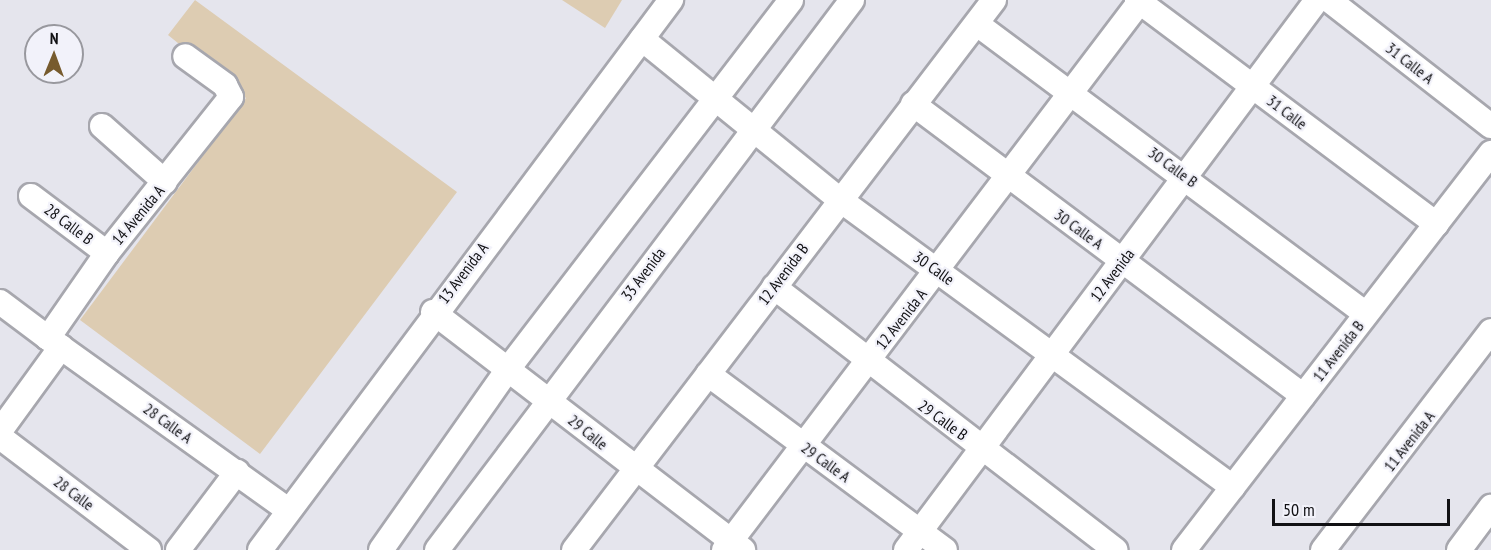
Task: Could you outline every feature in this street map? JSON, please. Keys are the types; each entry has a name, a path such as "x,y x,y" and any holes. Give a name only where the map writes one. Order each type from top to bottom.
{"street":[{"name":"13 Avenida A","path":"260,550 287,509 433,312 671,0"},
{"path":"381,550 508,369 712,99 791,0"},
{"name":"33 Avenida","path":"437,550 547,399 852,0"},
{"name":"12 Avenida B","path":"574,550 839,199 994,0"},
{"name":"12 Avenida","path":"913,541 1317,0"},
{"name":"31 Calle A","path":"1329,0 1491,126"},
{"name":"31 Calle","path":"1139,1 1436,224"},
{"name":"12 Avenida A","path":"733,547 866,363 937,271 1068,92 1139,1"},
{"name":"30 Calle B","path":"977,24 1185,176 1366,314"},
{"name":"30 Calle","path":"642,39 712,99 839,199 937,271 1054,352 1233,487"},
{"name":"14 Avenida A","path":"0,431 49,339 107,253 231,97 225,85 185,56"},
{"name":"30 Calle A","path":"913,104 1303,396"},
{"path":"102,126 165,182"},
{"name":"11 Avenida B","path":"1184,550 1491,153"},
{"name":"28 Calle B","path":"31,196 107,253"},
{"name":"29 Calle B","path":"774,286 866,363 1115,550"},
{"name":"28 Calle A","path":"0,302 287,509"},
{"name":"29 Calle","path":"433,312 547,399 733,547"},
{"name":"11 Avenida A","path":"1323,550 1491,331"},
{"name":"29 Calle A","path":"708,374 805,447 913,541 945,550"},
{"name":"28 Calle","path":"0,437 149,550"},
{"path":"178,550 237,472"},
{"path":"1460,550 1491,507"}],"shaded area":[{"path":"195,0 457,192 260,454 80,320 246,98 168,35"},
{"path":"562,0 622,0 605,28"}]}
